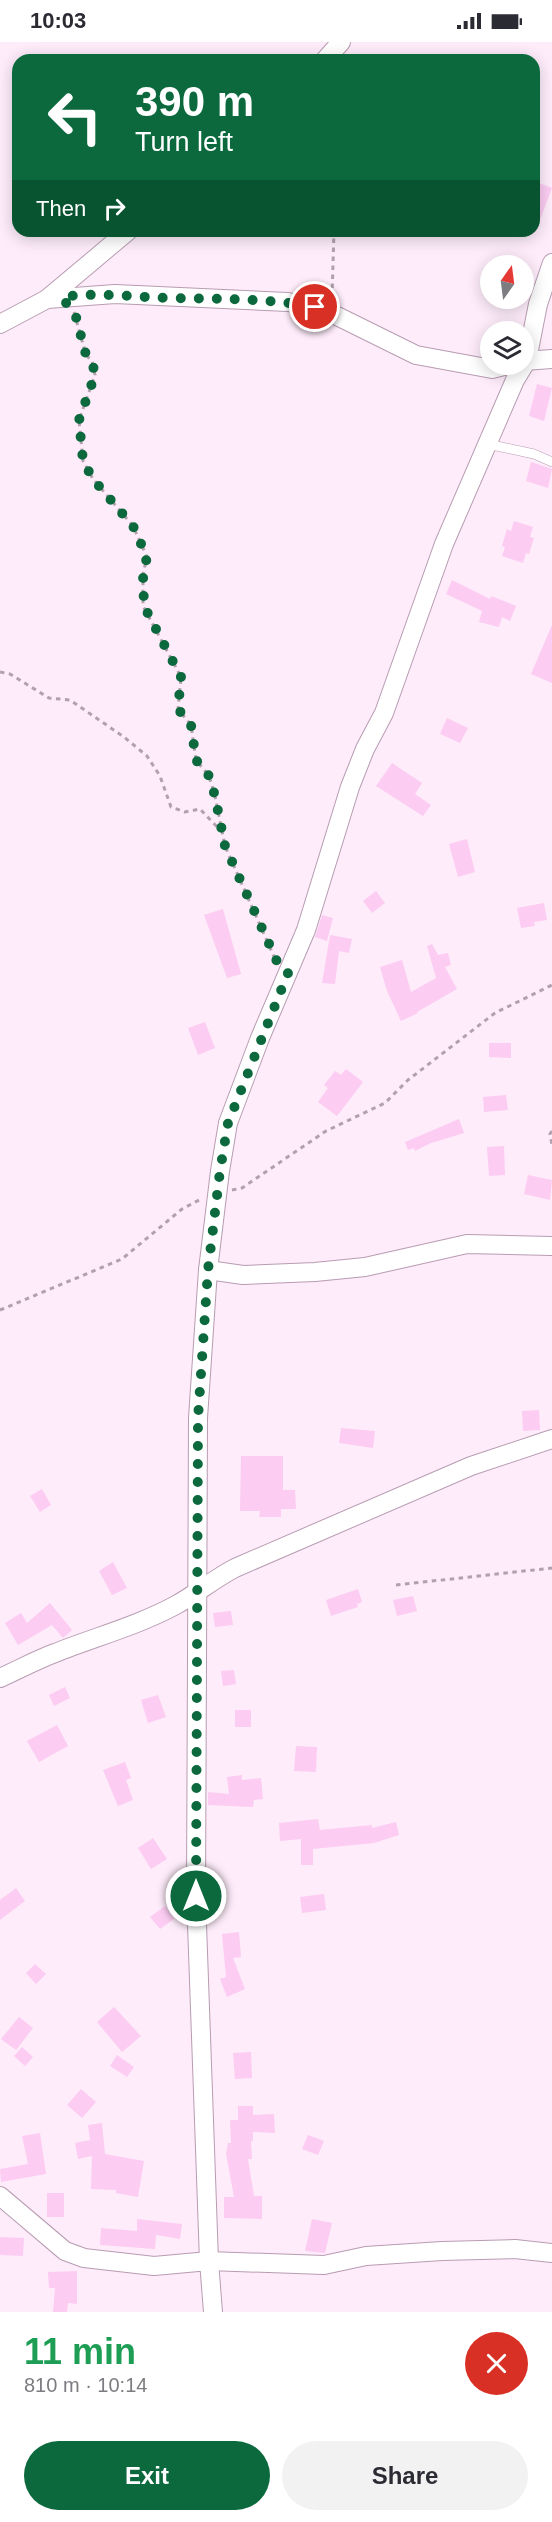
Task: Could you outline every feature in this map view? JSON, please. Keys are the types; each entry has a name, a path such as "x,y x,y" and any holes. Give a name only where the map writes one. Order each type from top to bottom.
{"street":[{"path":"330,54 341,42"},
{"path":"0,324 55,298 121,237"},
{"path":"533,321 552,263"},
{"path":"55,298 115,294 288,302 315,307 333,314 416,355 480,367"},
{"path":"534,361 552,359"},
{"path":"213,2312 209,2261 196,1896 198,1418 208,1270 228,1123 306,930 350,788 365,749 384,713 444,544 517,375"},
{"path":"208,1270 243,1275 315,1272 364,1267 467,1244 552,1246"},
{"path":"0,1678 55,1653 151,1617 177,1604 235,1568 380,1505 471,1466 552,1439"},
{"path":"0,2196 65,2251 84,2258 154,2266 209,2261 324,2265 395,2253 515,2249 552,2253"}],"lane":[{"path":"487,444 534,454 552,462"}],"path":[{"path":"333,314 330,279 334,237"},
{"path":"55,298 76,317 86,355 92,361 95,375 79,420 83,461 93,479 133,526 147,557 143,574 144,606 181,677 178,709 191,725 196,760 209,776 225,846 265,938 279,966 288,973"},
{"path":"0,672 10,674 49,698 70,700 124,737 147,756 160,776 171,807 185,812 200,808 221,832"},
{"path":"0,1310 122,1260 182,1209 218,1191 242,1188 326,1131 385,1103 408,1080 495,1013 552,985"},
{"path":"552,1131 550,1134 552,1145"},
{"path":"396,1585 552,1568"}],"building":[{"path":"540,183 552,188 540,220"},
{"path":"537,384 552,388 544,421 529,416"},
{"path":"531,462 552,469 548,488 526,481"},
{"path":"514,521 533,527 530,537 534,538 529,554 526,553 523,563 502,556 505,547 502,546 507,529 511,531"},
{"path":"452,580 490,599 491,596 516,606 510,621 502,617 499,627 479,622 482,611 446,594"},
{"path":"552,625 552,683 531,674"},
{"path":"447,718 468,728 460,743 440,734"},
{"path":"392,763 422,783 415,794 431,805 423,816 376,786"},
{"path":"467,839 475,872 458,877 449,844"},
{"path":"376,891 385,903 372,913 363,901"},
{"path":"544,903 547,920 534,922 535,926 521,928 517,908"},
{"path":"223,909 241,974 227,978 204,915"},
{"path":"322,915 333,918 327,941 315,937"},
{"path":"330,935 352,939 349,953 339,951 335,984 322,983"},
{"path":"432,944 438,955 448,953 451,965 445,967 457,989 401,1021 387,991 380,967 402,960 411,992 436,978 427,946"},
{"path":"205,1022 215,1048 198,1055 188,1028"},
{"path":"489,1043 511,1043 511,1058 489,1057"},
{"path":"346,1069 363,1082 337,1116 318,1102 328,1088 324,1085 335,1071 341,1075"},
{"path":"506,1095 508,1110 484,1112 483,1097"},
{"path":"459,1119 464,1133 431,1143 415,1151 414,1148 408,1150 405,1142"},
{"path":"504,1146 505,1175 489,1176 487,1147"},
{"path":"528,1175 552,1180 550,1200 524,1194"},
{"path":"539,1410 540,1430 523,1431 522,1411"},
{"path":"341,1428 375,1431 373,1448 339,1443"},
{"path":"241,1456 283,1456 283,1490 295,1490 296,1509 281,1509 281,1517 259,1517 260,1511 240,1511"},
{"path":"42,1489 51,1505 40,1512 30,1496"},
{"path":"113,1562 127,1588 112,1595 99,1571"},
{"path":"358,1589 362,1602 357,1604 358,1607 331,1616 326,1600"},
{"path":"413,1596 417,1611 397,1616 393,1600"},
{"path":"50,1603 72,1630 63,1638 52,1625 18,1645 5,1623 21,1613 27,1623"},
{"path":"231,1611 233,1625 215,1627 213,1613"},
{"path":"234,1670 236,1684 223,1686 221,1671"},
{"path":"65,1687 70,1698 54,1706 49,1695"},
{"path":"158,1695 166,1717 148,1723 141,1700"},
{"path":"235,1710 251,1710 251,1727 235,1727"},
{"path":"57,1725 68,1746 39,1762 27,1741"},
{"path":"296,1746 317,1747 316,1772 294,1771"},
{"path":"125,1762 131,1778 126,1780 133,1800 118,1806 103,1770"},
{"path":"242,1775 242,1780 261,1778 263,1799 254,1800 253,1807 208,1805 208,1792 229,1794 227,1777"},
{"path":"318,1819 320,1830 372,1825 372,1828 396,1822 399,1835 374,1843 313,1849 313,1865 301,1865 301,1839 280,1841 279,1823"},
{"path":"153,1838 167,1859 151,1869 138,1848"},
{"path":"16,1888 25,1901 0,1920 0,1900"},
{"path":"324,1894 326,1910 302,1913 300,1897"},
{"path":"165,1906 174,1919 160,1929 150,1917"},
{"path":"239,1932 241,1957 233,1958 245,1989 227,1997 220,1979 226,1977 222,1934"},
{"path":"35,1964 46,1974 36,1984 26,1973"},
{"path":"114,2007 141,2036 122,2052 97,2022"},
{"path":"19,2017 33,2028 16,2050 1,2039"},
{"path":"22,2047 33,2057 25,2066 14,2056"},
{"path":"251,2052 252,2078 235,2079 233,2053"},
{"path":"117,2055 134,2067 127,2077 110,2066"},
{"path":"81,2089 96,2102 82,2118 67,2105"},
{"path":"238,2106 253,2106 253,2115 274,2114 275,2133 253,2132 252,2159 248,2159 254,2196 262,2196 262,2219 224,2218 224,2197 234,2197 226,2154 228,2143 231,2143 230,2120 238,2120"},
{"path":"102,2123 105,2154 144,2161 138,2197 116,2193 116,2190 91,2189 92,2156 78,2159 75,2143 90,2140 88,2125"},
{"path":"40,2133 46,2174 1,2182 0,2169 28,2164 22,2136"},
{"path":"308,2135 324,2141 318,2155 302,2149"},
{"path":"47,2193 64,2193 64,2217 47,2217"},
{"path":"137,2219 182,2224 180,2239 156,2235 155,2249 100,2245 101,2228 137,2231"},
{"path":"312,2219 332,2223 325,2253 305,2251"},
{"path":"0,2237 24,2238 23,2256 0,2255"},
{"path":"77,2271 77,2304 68,2303 67,2312 53,2312 55,2288 49,2288 48,2272"}],"route":[{"path":"196,1896 198,1418 208,1270 228,1123 260,1038 288,973 279,966 265,938 225,846 209,776 196,760 191,725 178,709 181,677 144,606 143,574 147,557 133,526 93,479 83,461 79,420 95,375 92,361 86,355 76,317 71,306 62,297 115,294 166,298 238,298 288,302 315,307"}]}
